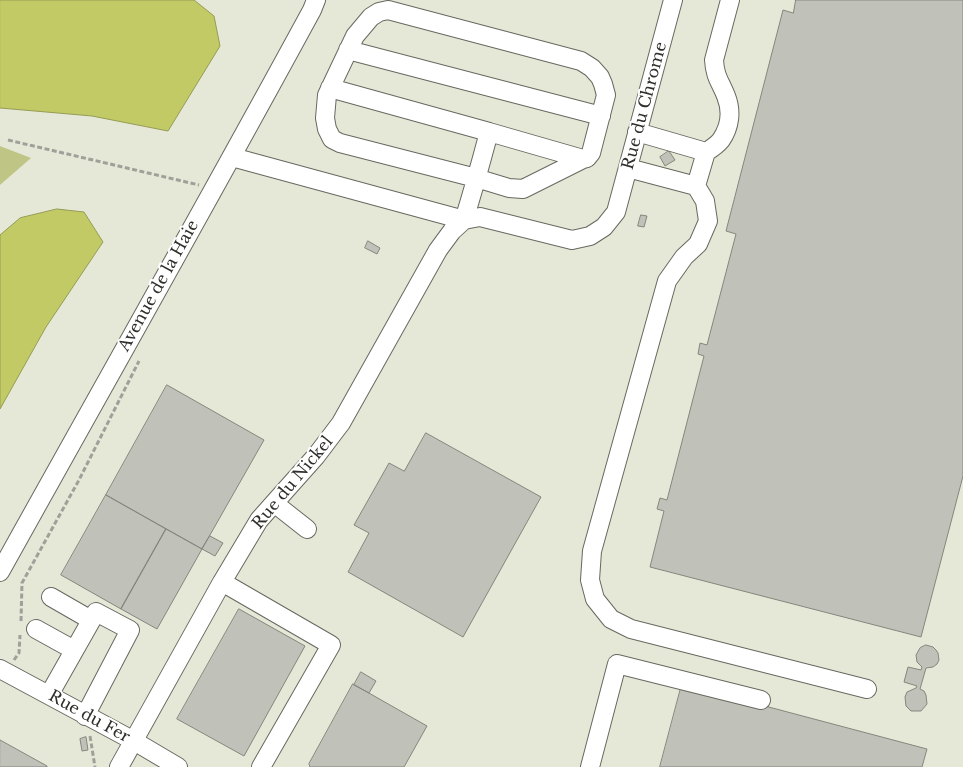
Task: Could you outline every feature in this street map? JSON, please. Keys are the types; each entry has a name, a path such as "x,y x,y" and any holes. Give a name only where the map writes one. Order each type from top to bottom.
{"street":[{"name":"Avenue de la Haie","path":"0,572 232,157 316,0"},
{"name":"Rue du Chrome","path":"464,220 480,217 572,240 590,236 604,227 616,212 673,0"},
{"path":"696,186 706,152 720,141 729,125 730,107 714,70 714,60 730,0"},
{"path":"388,10 581,62 592,68 600,77 604,84 606,95 587,158 523,189 510,188 340,143 332,138 326,129 327,95 330,88 355,36 371,17 379,12 388,10"},
{"path":"348,50 600,116"},
{"path":"330,88 583,159"},
{"path":"232,157 464,220 489,132"},
{"path":"638,132 706,152"},
{"path":"628,168 696,186 705,201 708,220 698,244 684,257 667,281 592,551 590,580 595,599 612,619 631,629 867,689"},
{"name":"Rue du Nickel","path":"119,767 222,582 259,520 316,456 341,423 438,250 452,231 464,220"},
{"path":"274,503 307,529"},
{"path":"222,582 331,645 261,767"},
{"path":"51,597 91,620"},
{"path":"49,695 96,612 130,630 90,718"},
{"path":"36,629 74,650"},
{"path":"590,767 617,664 761,700"},
{"name":"Rue du Fer","path":"3,670 178,767"}],"path":[{"path":"8,140 214,189"},
{"path":"3,670 19,653 22,583 79,480 141,357"},
{"path":"90,718 90,736 95,767"}],"shaded area":[{"path":"0,0 963,0 963,767 0,767 0,185 30,158 0,146"},
{"path":"0,0 194,0 214,16 220,46 168,131 92,116 0,108"},
{"path":"0,146 31,158 0,185"},
{"path":"57,209 84,212 103,242 46,327 0,409 0,235 20,218"}],"building":[{"path":"796,0 963,0 963,476 921,637 650,567 664,511 657,509 660,498 667,500 704,356 698,354 700,343 707,345 736,234 726,231 783,10 793,13"},
{"path":"669,151 675,160 665,166 660,157"},
{"path":"641,215 647,216 644,227 638,226"},
{"path":"368,241 380,248 377,254 365,248"},
{"path":"167,385 264,440 202,549 106,495"},
{"path":"426,433 541,497 463,637 348,572 369,533 354,525 389,463 404,471"},
{"path":"106,495 166,529 121,609 61,575"},
{"path":"166,529 202,549 157,629 121,609"},
{"path":"210,536 223,543 215,556 202,549"},
{"path":"239,609 305,646 244,756 177,719"},
{"path":"926,645 936,650 939,660 933,667 926,668 920,689 926,695 927,704 921,711 911,711 906,706 905,697 907,692 917,686 904,682 908,667 921,670 922,667 917,662 916,655 920,648"},
{"path":"361,672 376,681 369,693 354,685"},
{"path":"353,684 427,726 404,767 310,767 309,764"},
{"path":"682,684 927,749 922,767 660,767"},
{"path":"86,737 88,750 82,751 80,739"},
{"path":"0,740 47,766 47,767 0,767"}]}
